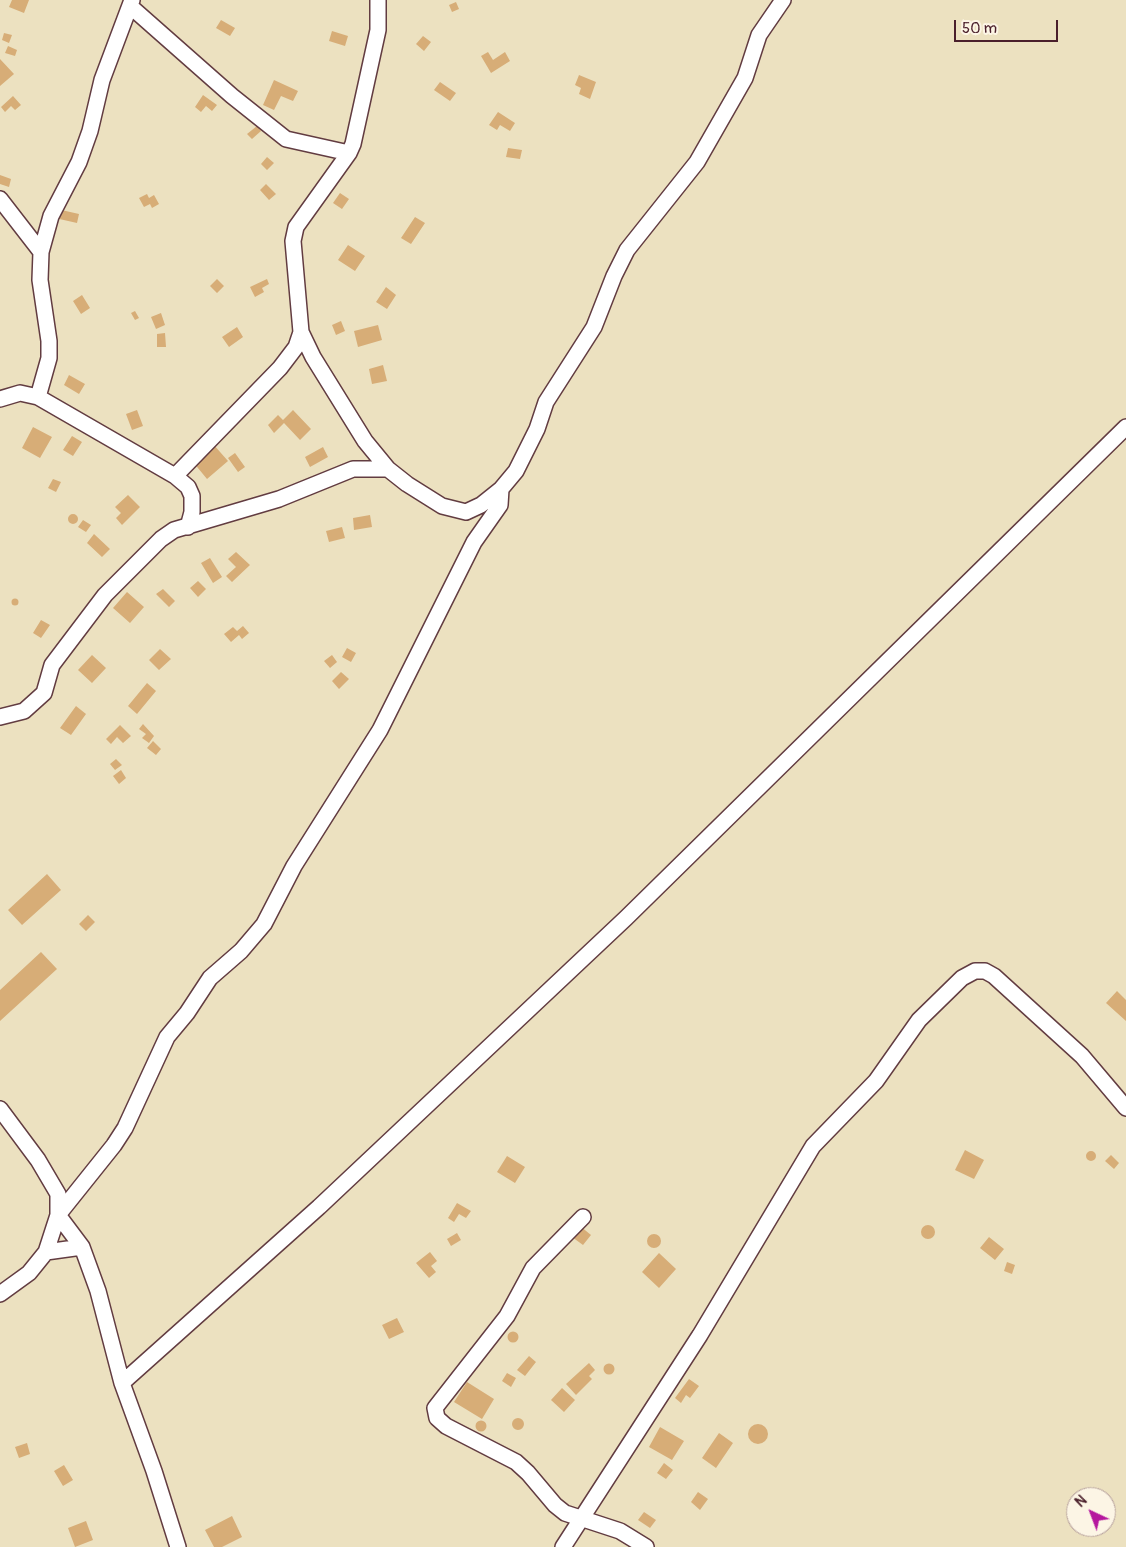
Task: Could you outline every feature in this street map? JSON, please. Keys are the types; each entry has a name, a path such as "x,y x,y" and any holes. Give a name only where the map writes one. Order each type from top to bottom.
{"street":[{"path":"378,0 378,30 356,130 349,153 296,227 294,241 301,332 313,357 364,442 388,469 442,506 466,512 481,505 501,489 516,471 537,429 546,402 594,326 614,276 627,250 697,162 745,78 759,36 783,0"},
{"path":"38,397 49,358 49,340 40,280 41,252 51,216 79,162 90,131 102,80 131,3 232,96 286,140 349,153"},
{"path":"0,199 41,252"},
{"path":"175,476 280,368 296,347 301,332"},
{"path":"0,399 20,393 38,397 175,476 188,487 192,496 192,512 188,527"},
{"path":"122,1383 319,1207 626,918 1126,427"},
{"path":"353,469 364,442"},
{"path":"0,717 24,712 44,692 52,665 105,595 161,539 174,530 279,499 353,469 388,469"},
{"path":"58,1215 114,1145 125,1128 167,1037 210,978 241,951 264,924 294,866 380,730 474,542 500,505 501,489"},
{"path":"563,1547 700,1335 813,1146 876,1081 919,1020 962,978 975,971 985,971 994,976 1082,1056 1126,1108"},
{"path":"0,1109 38,1160 58,1194 58,1215 46,1252 29,1273 0,1294"},
{"path":"58,1215 82,1247 98,1291 122,1383 154,1471 178,1547"},
{"path":"583,1217 533,1268 507,1316 435,1408 437,1418 446,1426 516,1462 528,1473 554,1505 565,1512 620,1531 646,1547"},
{"path":"46,1252 82,1247"}],"building":[{"path":"12,0 29,0 24,13 9,7"},
{"path":"456,2 459,9 452,12 449,5"},
{"path":"221,20 235,28 230,36 216,28"},
{"path":"332,31 348,36 345,46 329,41"},
{"path":"4,33 12,35 9,43 2,40"},
{"path":"423,36 431,42 424,51 416,44"},
{"path":"8,46 17,50 15,56 5,53"},
{"path":"488,52 493,60 505,52 510,61 491,73 481,56"},
{"path":"0,59 14,74 0,86"},
{"path":"579,75 596,82 590,99 579,94 581,88 575,85"},
{"path":"274,80 298,91 293,101 281,96 274,110 263,105"},
{"path":"440,82 456,93 450,101 434,90"},
{"path":"203,95 217,105 212,111 206,106 201,112 195,107"},
{"path":"13,96 21,105 15,110 11,106 5,112 1,107"},
{"path":"498,112 515,123 510,131 500,125 497,130 489,125"},
{"path":"257,126 261,131 252,139 247,134"},
{"path":"508,148 522,150 520,159 506,157"},
{"path":"267,157 274,163 267,170 261,164"},
{"path":"0,175 11,179 9,187 0,184"},
{"path":"266,184 276,194 269,200 260,190"},
{"path":"340,193 349,199 342,209 333,203"},
{"path":"147,194 149,198 154,195 159,204 152,208 150,204 144,207 139,198"},
{"path":"57,209 79,214 77,223 55,218"},
{"path":"415,217 425,223 411,244 401,238"},
{"path":"348,245 365,256 355,271 338,260"},
{"path":"217,279 224,286 217,293 210,286"},
{"path":"267,279 269,284 262,288 264,292 255,297 250,287"},
{"path":"386,287 396,295 387,309 376,302"},
{"path":"82,295 90,308 81,314 73,301"},
{"path":"135,311 139,318 135,320 131,313"},
{"path":"161,313 165,325 156,329 151,317"},
{"path":"341,321 345,331 336,335 332,325"},
{"path":"378,325 382,340 358,347 354,331"},
{"path":"237,327 243,337 229,347 222,337"},
{"path":"165,333 166,347 157,347 157,334"},
{"path":"383,365 387,381 372,384 369,369"},
{"path":"69,375 85,384 79,394 64,385"},
{"path":"137,410 143,426 132,430 126,414"},
{"path":"293,410 311,429 300,440 284,423 274,433 268,425 278,415 283,420"},
{"path":"33,427 52,437 40,458 22,448"},
{"path":"72,436 82,442 73,456 63,450"},
{"path":"213,444 228,461 207,479 193,462"},
{"path":"323,447 328,457 310,467 305,457"},
{"path":"235,453 245,467 238,472 228,458"},
{"path":"53,479 61,482 56,492 48,488"},
{"path":"128,495 140,507 122,525 116,518 121,513 115,507"},
{"path":"71,514 75,514 78,519 77,523 71,524 68,521 68,517"},
{"path":"370,515 372,527 354,530 353,518"},
{"path":"83,520 91,525 86,532 78,527"},
{"path":"342,527 345,538 329,542 326,531"},
{"path":"94,534 110,549 102,557 87,543"},
{"path":"236,552 250,565 232,582 226,576 236,567 228,559"},
{"path":"210,558 222,577 213,583 201,563"},
{"path":"198,581 206,589 198,597 190,588"},
{"path":"163,589 175,601 169,607 156,594"},
{"path":"127,592 144,607 130,623 113,608"},
{"path":"15,598 19,602 15,606 11,602"},
{"path":"41,620 50,625 41,638 33,633"},
{"path":"243,626 249,633 242,639 239,635 231,642 224,634 233,627 237,631"},
{"path":"347,648 356,653 351,662 342,657"},
{"path":"160,649 171,659 159,670 149,660"},
{"path":"92,655 106,668 92,683 78,670"},
{"path":"332,655 337,662 330,668 324,661"},
{"path":"341,672 349,679 339,689 332,681"},
{"path":"147,683 156,691 137,714 128,706"},
{"path":"76,706 86,714 71,735 60,728"},
{"path":"143,724 154,736 149,743 142,738 146,734 139,729"},
{"path":"120,725 131,736 123,743 117,737 111,744 106,739"},
{"path":"153,741 161,749 156,755 147,748"},
{"path":"116,759 122,765 115,770 110,764"},
{"path":"121,770 126,778 119,784 113,776"},
{"path":"47,874 61,890 22,925 8,910"},
{"path":"88,915 95,922 86,931 79,924"},
{"path":"41,952 57,969 0,1021 0,990"},
{"path":"1117,991 1126,1000 1126,1021 1106,1003"},
{"path":"965,1150 984,1160 974,1179 955,1170"},
{"path":"1089,1151 1093,1151 1096,1156 1095,1160 1089,1161 1086,1158 1086,1154"},
{"path":"1111,1155 1119,1163 1114,1169 1105,1161"},
{"path":"507,1156 525,1167 515,1183 497,1172"},
{"path":"457,1203 471,1211 466,1218 459,1214 454,1222 448,1218"},
{"path":"925,1225 931,1225 935,1232 931,1239 925,1239 921,1235 921,1229"},
{"path":"580,1226 591,1235 583,1245 572,1237"},
{"path":"457,1233 461,1240 451,1246 447,1239"},
{"path":"654,1234 659,1236 661,1241 659,1246 654,1248 649,1246 647,1241 649,1236"},
{"path":"989,1237 1004,1249 995,1260 980,1248"},
{"path":"430,1252 437,1261 431,1266 436,1272 429,1278 416,1263"},
{"path":"659,1253 676,1269 659,1288 642,1272"},
{"path":"1007,1262 1015,1265 1012,1274 1004,1271"},
{"path":"397,1318 404,1332 389,1339 382,1325"},
{"path":"513,1331 519,1337 513,1343 507,1337"},
{"path":"529,1356 536,1362 525,1376 517,1370"},
{"path":"589,1363 595,1370 589,1376 592,1379 576,1395 566,1384"},
{"path":"609,1363 615,1369 609,1375 603,1369"},
{"path":"507,1373 516,1378 511,1387 502,1381"},
{"path":"689,1379 699,1386 690,1398 686,1395 681,1403 675,1398"},
{"path":"467,1382 494,1399 482,1419 454,1402"},
{"path":"562,1388 575,1400 564,1412 551,1400"},
{"path":"516,1418 520,1418 524,1424 520,1430 516,1430 512,1426 512,1422"},
{"path":"481,1420 487,1426 481,1432 475,1426"},
{"path":"758,1424 765,1427 768,1434 765,1441 758,1444 751,1441 748,1434 751,1427"},
{"path":"660,1427 684,1441 672,1460 649,1447"},
{"path":"719,1433 733,1443 716,1468 702,1458"},
{"path":"27,1443 30,1454 19,1458 15,1447"},
{"path":"664,1463 673,1470 666,1479 657,1473"},
{"path":"64,1465 73,1480 63,1486 54,1471"},
{"path":"698,1492 708,1499 700,1510 691,1502"},
{"path":"644,1512 656,1520 650,1528 638,1520"},
{"path":"232,1516 242,1537 222,1547 214,1547 205,1530"},
{"path":"86,1521 93,1540 75,1547 68,1528"}]}
